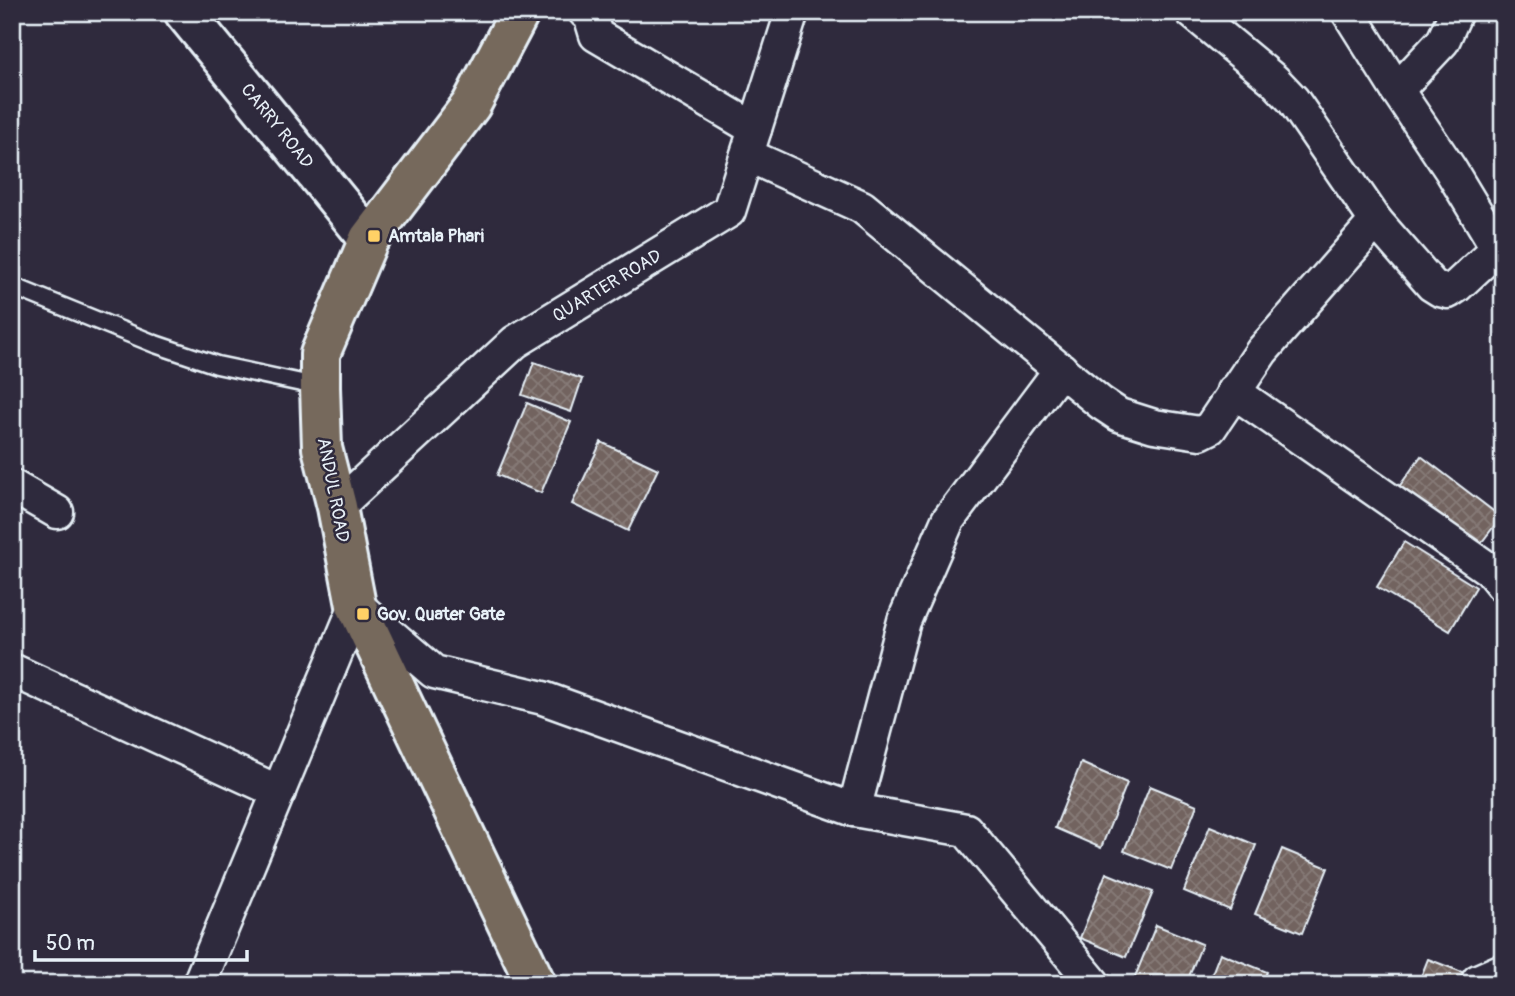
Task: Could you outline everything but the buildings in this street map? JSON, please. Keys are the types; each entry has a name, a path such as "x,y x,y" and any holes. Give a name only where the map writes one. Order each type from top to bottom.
{"main road":[{"name":"CARRY ROAD","path":"184,12 369,239"},
{"name":"ANDUL ROAD","path":"520,12 471,105 369,239 320,354 320,387 322,448 356,605 536,984"}],"street":[{"path":"585,12 590,15 596,35 751,142 862,207 1101,403 1119,415 1154,426 1200,433 1209,428 1262,351 1376,221"},
{"name":"QUARTER ROAD","path":"337,508 515,342 729,211 792,12"},
{"path":"1192,12 1274,80 1293,100 1376,221 1432,285 1448,292 1500,252 1450,169 1348,12"},
{"path":"1397,90 1443,41 1456,12"},
{"path":"854,810 904,621 948,520 1061,369"},
{"path":"1233,391 1490,570 1503,586"},
{"path":"12,486 57,512"},
{"path":"199,984 356,605 434,672 543,698 854,810 966,830 1094,984"},
{"path":"12,670 279,792"}],"lane":[{"path":"12,286 155,344 205,361 320,387"}],"place":[{"name":"Amtala Phari","path":"374,236"},
{"name":"Gov. Quater Gate","path":"363,614"}]}
